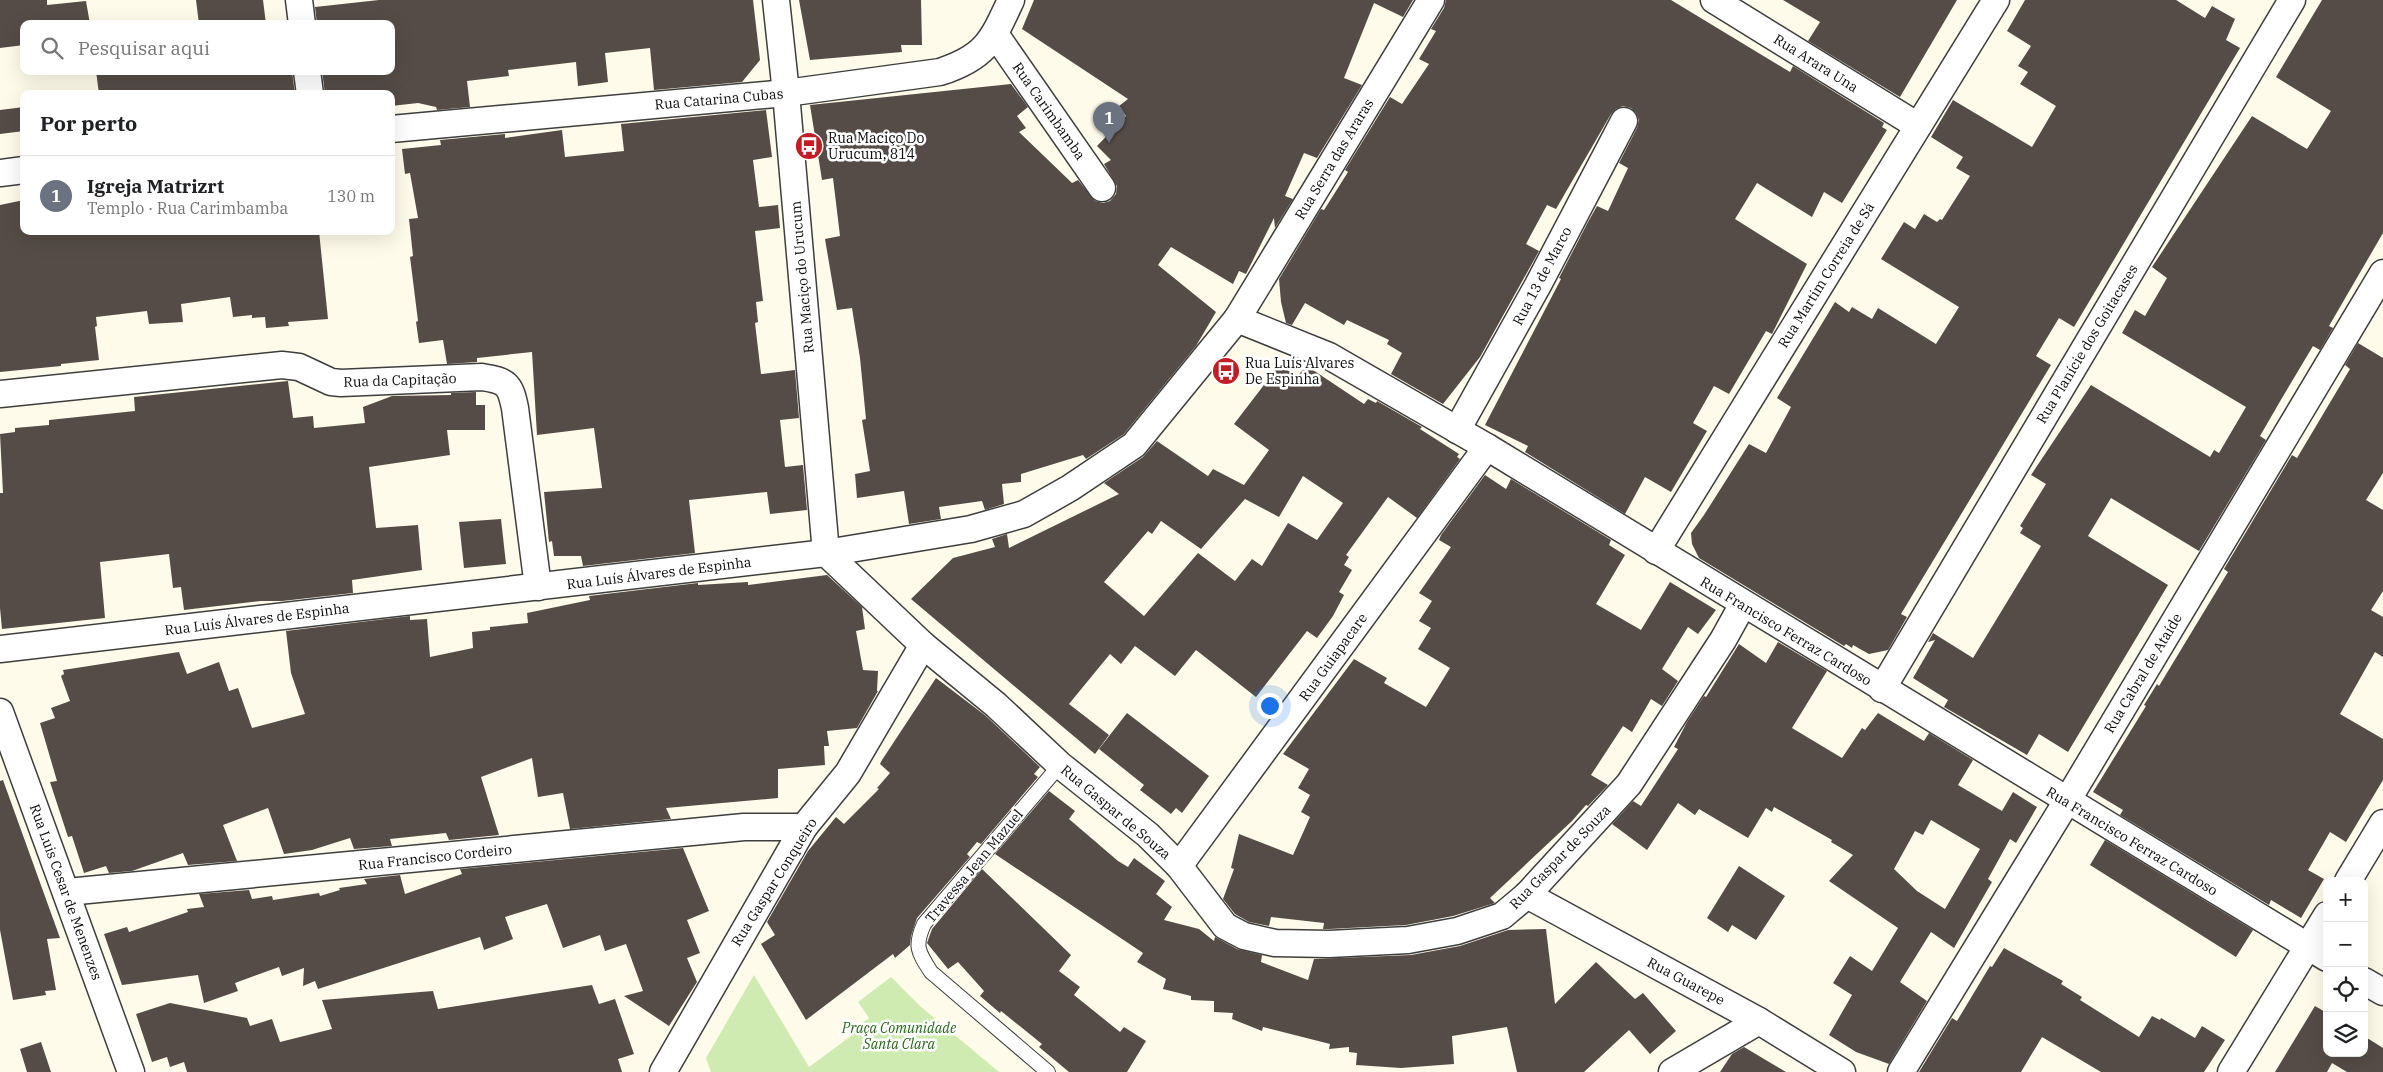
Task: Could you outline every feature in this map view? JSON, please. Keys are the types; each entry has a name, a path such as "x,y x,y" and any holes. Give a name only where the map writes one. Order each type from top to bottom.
{"street":[{"path":"299,0 302,20"},
{"name":"Rua Maciço do Urucum","path":"776,0 786,93 826,553"},
{"name":"Rua Catarina Cubas","path":"395,129 786,93 940,72 959,66 976,56 996,34 1011,0"},
{"name":"Rua Serra das Araras","path":"1237,318 1432,0"},
{"name":"Rua Arara Una","path":"1714,0 1918,126"},
{"name":"Rua Martim Correia de Sá","path":"1656,551 1996,0"},
{"name":"Rua Planície dos Goitacases","path":"1882,689 2292,0"},
{"name":"Rua Carimbamba","path":"996,34 1102,188"},
{"path":"308,75 309,90"},
{"name":"Rua 13 de Marco","path":"1457,430 1538,285 1624,121"},
{"path":"0,172 20,170"},
{"name":"Rua Cabral de Ataíde","path":"1901,1072 2067,801 2383,273"},
{"name":"Rua Francisco Ferraz Cardoso","path":"1237,318 1329,356 1487,447 2317,953"},
{"name":"Rua Luís Álvares de Espinha","path":"0,649 826,553 971,529 1024,514 1070,488 1134,445 1237,318"},
{"name":"Rua da Capitação","path":"0,394 282,365 299,367 331,382 342,383 482,377 500,380 512,392 515,408 538,587"},
{"name":"Rua Guiapacare","path":"1179,866 1487,447"},
{"name":"Rua Gaspar de Souza","path":"826,553 923,645 996,705 1060,765 1148,835 1179,866 1225,926 1244,936 1274,943 1329,944 1408,940 1457,931 1502,916 1527,895 1629,784 1723,640 1743,604"},
{"name":"Rua Gaspar Conqueiro","path":"663,1072 804,827 848,773 923,645"},
{"name":"Rua Luis Cesar de Menenzes","path":"0,712 131,1072"},
{"path":"2350,877 2383,823"},
{"name":"Rua Francisco Cordeiro","path":"67,892 744,827 804,827"},
{"name":"Rua Guarepe","path":"1527,895 1759,1021 1842,1072"},
{"path":"2231,1072 2317,953 2325,922"},
{"path":"2368,983 2383,992"},
{"path":"1672,1072 1759,1021"}],"lane":[{"name":"Travessa Jean Mazuel","path":"1048,1072 931,972 920,956 917,939 924,924 1060,765"}],"green space":[{"name":"Praça Comunidade Santa Clara","path":"754,975 809,1067 855,1033 853,1030 869,1018 858,1002 891,977 920,1006 999,1072 711,1072 706,1058"}],"building":[{"path":"0,0 47,0 47,5 86,1 89,20 20,20 20,46 0,48"},
{"path":"196,0 263,0 266,20 198,20"},
{"path":"379,0 753,0 760,60 742,82 654,90 650,48 605,53 608,82 578,86 576,62 508,70 509,76 467,81 470,107 437,110 436,107 418,103 395,106 395,90 324,90 323,75 395,75 395,20 317,20 315,7"},
{"path":"799,0 921,0 922,45 901,45 902,52 810,60"},
{"path":"1034,0 1413,0 1403,17 1374,3 1344,78 1362,85 1317,158 1304,153 1285,196 1293,199 1275,228 1274,218 1246,274 1239,271 1233,284 1171,247 1158,265 1216,312 1196,346 1124,434 1086,459 1083,455 1021,474 1021,482 1002,484 1004,504 985,510 982,501 939,507 941,519 909,524 904,491 857,498 855,474 870,471 862,420 866,419 860,358 852,308 837,310 825,239 840,236 833,178 822,180 810,105 1011,84 1028,107 1017,116 1026,128 1019,132 1072,183 1078,180 1095,201 1103,203 1110,201 1116,194 1117,186 1104,164 1111,160 1097,146 1126,116 1119,106 1128,99 1022,29"},
{"path":"1446,0 1671,0 1790,72 1793,66 1884,123 1882,127 1887,130 1842,203 1824,192 1812,217 1757,183 1735,219 1807,264 1772,334 1766,331 1729,394 1714,386 1693,423 1707,431 1671,492 1645,477 1625,514 1525,452 1528,446 1485,425 1561,279 1559,278 1588,222 1597,206 1608,211 1628,168 1619,163 1637,128 1639,120 1631,108 1623,106 1611,114 1556,209 1547,205 1526,244 1539,251 1480,357 1443,404 1391,374 1402,353 1387,344 1389,340 1347,320 1344,325 1305,303 1292,325 1286,323 1281,302 1279,279 1321,209 1324,210 1348,172 1345,170 1390,97 1402,104 1429,64 1419,59 1436,31 1431,29 1444,8"},
{"path":"1783,0 1957,0 1900,97 1808,41 1820,22"},
{"path":"2025,0 2176,0 2205,18 2212,6 2235,19 2226,40 2240,48 2074,327 2059,318 2036,356 2051,365 1901,614 1907,617 1888,650 1869,654 1853,645 1852,648 1846,644 1844,646 1699,558 1692,544 1691,533 1749,444 1766,453 1791,407 1777,398 1835,302 1849,312 1852,307 1872,319 1878,308 1936,344 1959,307 1881,259 1904,222 1915,229 1924,214 1937,222 1940,219 1942,220 1970,176 1956,168 1963,157 1931,137 1953,100 2032,147 2056,106 2020,84 2028,72 2018,66 2031,46 2007,31"},
{"path":"2322,0 2383,0 2383,233 2329,326 2333,328 2320,350 2313,346 2260,436 2266,440 2199,551 2111,498 2088,536 2168,585 2068,752 2039,734 2027,755 1944,707 1948,700 1913,678 1935,640 1928,642 1933,633 1973,658 2041,546 2020,533 2023,528 2020,526 2046,484 2031,475 2091,385 2210,457 2214,450 2219,453 2246,407 2122,333 2135,310 2145,316 2167,278 2152,267 2252,116 2307,149 2331,111 2276,77"},
{"path":"97,75 293,75 294,90 98,90"},
{"path":"20,108 20,132 0,134 0,110"},
{"path":"766,110 772,157 753,160 759,207 778,205 780,228 755,231 763,301 756,302 758,322 755,323 761,374 795,370 799,418 780,420 785,467 803,465 807,510 770,514 767,492 689,500 695,553 583,566 581,556 554,556 552,541 549,542 544,492 602,488 594,428 537,435 532,352 477,358 477,362 447,364 443,340 419,343 410,257 413,256 409,219 418,218 410,173 405,174 402,149 441,145 440,140 505,134 505,138 562,130 565,157 624,151 621,124"},
{"path":"20,201 20,235 319,235 328,319 288,322 289,326 266,328 265,317 252,318 252,315 233,317 230,297 181,304 183,322 149,324 147,311 96,317 97,326 95,327 99,360 0,372 0,205"},
{"path":"2358,343 2383,358 2383,473 2366,500 2383,510 2383,591 2371,610 2383,617 2383,657 2375,652 2340,714 2383,739 2383,780 2346,842 2330,832 2308,870 2323,878 2323,881 2301,918 2271,900 2269,905 2120,815 2123,810 2093,792 2146,706 2144,705 2157,684 2159,686 2228,572 2224,569 2292,455 2297,458 2350,369 2345,365"},
{"path":"1280,364 1296,377 1307,366 1364,404 1368,399 1376,403 1377,401 1422,427 1420,429 1459,454 1457,457 1460,459 1417,518 1388,497 1346,555 1349,557 1344,565 1352,570 1339,592 1344,595 1333,616 1317,638 1307,631 1256,697 1196,650 1175,676 1135,646 1121,664 1110,654 1069,704 1109,735 1095,754 911,599 953,558 995,547 992,539 1007,534 1009,548 1119,494 1104,483 1143,457 1157,441 1208,476 1213,469 1244,485 1269,450 1234,424","holes":["1303,476 1343,503 1317,540 1288,523 1262,566 1252,559 1235,581 1198,553 1144,616 1104,582 1148,531 1152,534 1161,521 1201,549 1245,499 1279,517"]},
{"path":"288,381 293,418 313,416 314,428 365,423 363,407 392,396 451,395 451,393 476,392 476,405 485,405 485,430 447,430 450,455 369,467 376,528 418,525 422,570 352,580 353,593 184,610 181,587 173,588 169,554 100,562 105,618 2,629 0,608 0,493 3,493 0,434 15,432 15,428 49,425 49,420 135,411 134,397"},
{"path":"1485,475 1506,489 1511,479 1611,540 1609,545 1625,555 1596,604 1641,630 1670,582 1716,610 1698,634 1688,627 1662,669 1678,681 1662,706 1651,699 1632,732 1623,726 1591,775 1608,785 1490,898 1495,903 1453,916 1406,925 1323,929 1324,923 1271,917 1269,926 1249,922 1235,914 1223,899 1234,869 1231,868 1239,834 1293,855 1310,817 1301,812 1310,795 1298,788 1309,769 1283,754 1354,659 1387,678 1384,683 1426,707 1450,668 1418,649 1431,628 1419,621 1432,601 1419,593 1451,547 1439,540 1441,535"},
{"path":"501,519 506,564 464,568 459,522"},
{"path":"827,575 862,607 865,629 856,631 863,670 878,671 878,691 857,728 827,731 829,746 824,746 825,765 778,769 778,798 666,808 671,819 570,829 563,793 538,797 532,758 481,777 499,835 449,840 446,833 390,839 392,846 354,849 350,838 312,850 284,854 268,808 223,825 237,861 188,865 183,853 132,871 109,873 106,866 84,873 72,836 68,837 50,782 57,781 40,723 55,718 51,708 70,701 61,676 64,674 63,670 179,652 187,674 219,662 229,691 238,688 252,728 305,714 291,673 286,631 410,616 410,620 427,619 430,657 473,648 472,632 490,630 490,627 528,623 527,613 590,600 589,596 698,583 698,585 748,582 748,585"},
{"path":"1778,642 1827,671 1792,728 1842,758 1862,728 1865,730 1878,713 1924,741 1929,733 1973,760 1958,785 2002,811 2013,792 2037,807 2016,843 2010,839 1988,879 1992,882 1954,948 1931,932 1900,982 1927,1001 1889,1064 1856,1052 1829,1035 1852,995 1833,983 1850,956 1872,971 1898,928 1829,881 1853,855 1831,842 1832,840 1774,807 1772,812 1766,808 1748,838 1699,809 1695,815 1678,803 1647,850 1612,824 1633,801 1641,806 1678,749 1674,747 1687,722 1704,696 1706,697 1739,644 1766,663","holes":["1931,820 1980,849 1945,909 1917,891 1894,869 1915,831 1923,835"]},
{"path":"936,678 986,716 1040,767 1034,774 1038,777 981,844 977,842 967,854 970,857 917,918 910,945 895,958 893,954 806,1020 761,944 775,935 767,922 808,851 836,817 844,824 879,789 877,788 890,773 880,764 882,760"},
{"path":"1127,713 1209,776 1182,813 1176,808 1171,814 1140,790 1144,785 1099,749"},
{"path":"3,780 60,938 47,939 56,990 45,991 46,995 13,1000 0,930 0,781"},
{"path":"1049,791 1075,811 1069,819 1118,861 1128,867 1134,858 1165,881 1156,894 1172,907 1164,920 1199,929 1214,941 1215,937 1237,949 1262,955 1261,962 1308,980 1314,959 1411,955 1460,946 1508,930 1546,929 1555,1004 1596,962 1635,999 1643,993 1676,1031 1650,1054 1629,1030 1584,1072 1517,1072 1507,1027 1452,1036 1454,1064 1401,1068 1356,1065 1357,1053 1349,1052 1349,1047 1329,1049 1330,1044 1263,1027 1262,1031 1232,1019 1233,1013 1214,1012 1214,1001 1191,1000 1191,996 1163,989 1166,979 1137,962 1143,953 995,854"},
{"path":"2105,840 2253,930 2236,957 2090,865"},
{"path":"683,848 709,911 687,920 700,953 687,958 697,982 669,1026 624,996 643,991 626,944 605,951 600,935 563,948 547,904 505,917 513,939 484,950 480,937 318,989 315,981 303,986 304,968 282,976 279,967 235,983 238,991 204,1003 198,975 122,985 104,934 127,927 129,932 188,912 187,909 204,907 199,894 249,890 252,899 272,896 273,900 319,893 320,896 340,890 339,888 367,884 364,879 400,875 405,894 462,874 460,869"},
{"path":"1739,866 1785,896 1756,940 1732,925 1728,932 1707,918"},
{"path":"982,869 1071,955 1059,971 1080,987 1074,995 1120,1032 1124,1027 1146,1041 1127,1072 1069,1072 1039,1047 1042,1044 980,996 984,991 958,962 948,969 927,943 932,929"},
{"path":"2004,948 2063,981 2061,984 2082,997 2080,1000 2139,1037 2152,1016 2160,1020 2161,1018 2195,1038 2202,1026 2225,1040 2204,1072 2101,1072 2042,1037 2021,1072 1919,1072 1952,1018 1957,1021 1990,966 1992,967"},
{"path":"592,985 599,1004 615,999 634,1054 618,1059 622,1072 187,1072 184,1062 170,1067 167,1057 152,1062 136,1014 170,1003 247,1018 250,1026 272,1019 280,1042 332,1029 322,1000 433,991 438,1009"},
{"path":"2315,1006 2323,1011 2323,1057 2368,1057 2368,1039 2383,1048 2383,1072 2347,1072 2332,1063 2327,1072 2275,1072"},
{"path":"41,1042 51,1072 27,1072 20,1049"},
{"path":"1744,1047 1786,1072 1720,1072 1732,1054"}],"place":[{"name":"Igreja Matrizrt","path":"1109,143"},
{"name":"Rua Maciço Do Urucum, 814","path":"809,146"},
{"name":"Rua Luís Alvares De Espinha","path":"1226,371"}]}
